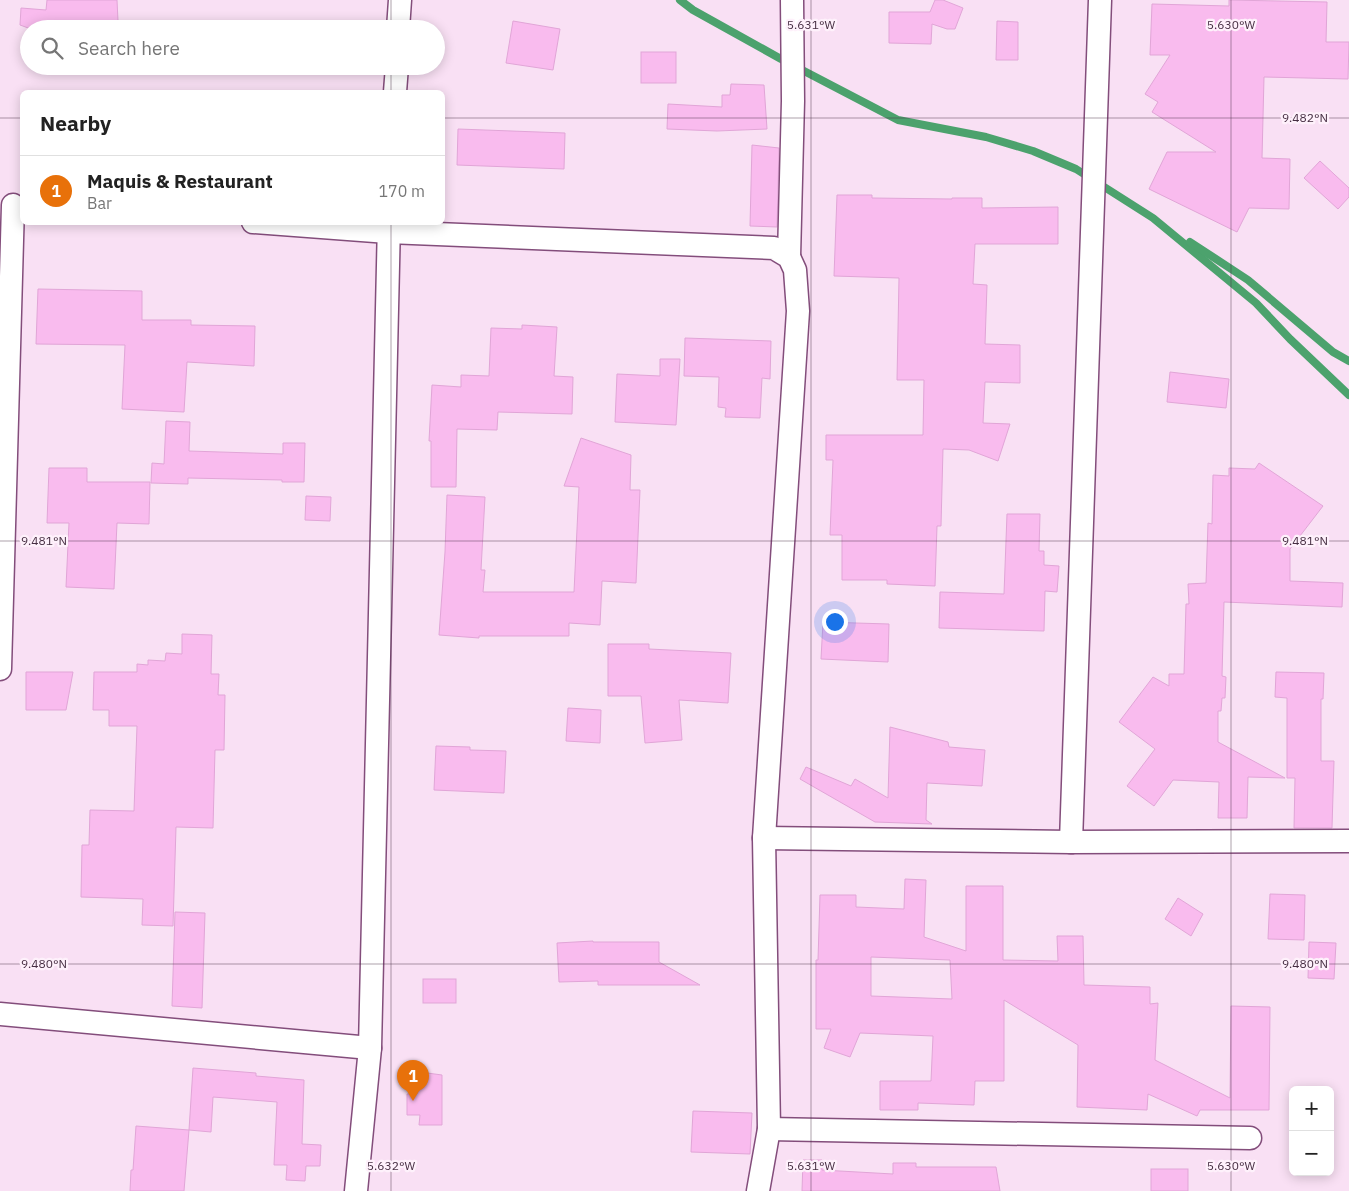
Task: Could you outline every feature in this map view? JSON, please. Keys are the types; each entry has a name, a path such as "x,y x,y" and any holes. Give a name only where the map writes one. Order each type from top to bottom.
{"street":[{"path":"399,20 400,0"},
{"path":"1070,842 1100,0"},
{"path":"758,1191 769,1129 764,838 798,311 795,270 789,257 793,101 792,5"},
{"path":"395,90 396,75"},
{"path":"0,669 3,468 12,205"},
{"path":"334,225 774,248 789,257"},
{"path":"356,1191 370,1048 388,227"},
{"path":"764,838 1070,842 1349,841"},
{"path":"0,1014 370,1048"},
{"path":"769,1129 1250,1138"}],"building":[{"path":"47,0 117,0 118,20 20,20 21,8 46,10"},
{"path":"935,0 943,0 963,8 955,29 947,29 932,24 931,44 889,43 889,12 930,12"},
{"path":"1229,0 1327,2 1326,42 1349,42 1348,79 1264,77 1262,158 1290,159 1289,209 1249,208 1237,232 1149,189 1167,152 1216,152 1152,112 1158,102 1145,94 1170,55 1150,55 1152,4 1229,6"},
{"path":"513,21 560,29 553,70 506,63"},
{"path":"997,21 1018,22 1018,60 996,60"},
{"path":"641,52 676,52 676,83 641,83"},
{"path":"731,84 764,85 767,129 717,131 667,129 668,104 722,107 722,95 730,95"},
{"path":"458,129 565,133 564,169 457,165"},
{"path":"752,145 779,148 777,227 750,226"},
{"path":"1320,161 1349,188 1349,197 1338,209 1304,178"},
{"path":"837,195 872,195 872,198 982,198 982,208 1058,207 1058,244 975,244 973,284 987,285 985,344 1020,345 1020,383 985,382 983,423 1010,424 998,461 969,450 943,449 941,526 937,526 935,586 887,584 887,580 842,580 842,535 830,535 833,460 826,460 826,435 923,435 924,380 897,380 899,278 834,276"},
{"path":"38,289 142,291 142,320 191,320 191,325 255,326 254,366 187,362 184,412 122,409 125,345 36,344"},
{"path":"522,325 557,327 554,376 573,377 572,414 498,412 497,430 457,429 456,487 431,487 431,441 429,441 432,385 461,387 461,375 489,376 491,328 522,329"},
{"path":"685,338 771,341 770,379 762,378 760,418 725,417 726,408 718,407 719,377 684,376"},
{"path":"660,359 680,359 676,425 615,422 617,374 660,376"},
{"path":"1170,372 1229,379 1226,408 1167,402"},
{"path":"166,421 190,422 189,451 283,454 283,443 305,443 304,482 188,478 188,484 151,483 152,463 164,464"},
{"path":"581,438 631,455 630,490 640,490 636,583 602,581 600,625 569,623 569,636 479,636 479,638 439,635 447,495 485,497 481,570 485,570 483,592 574,592 579,487 564,486"},
{"path":"1259,463 1323,506 1290,549 1290,581 1343,583 1342,607 1224,602 1222,676 1226,677 1225,698 1222,698 1221,711 1218,711 1218,742 1285,778 1248,777 1247,818 1218,818 1219,782 1173,780 1154,806 1127,786 1155,749 1119,722 1153,677 1169,686 1169,674 1184,674 1186,604 1189,604 1188,584 1206,583 1208,523 1212,524 1213,475 1229,476 1229,468 1255,469"},
{"path":"49,468 87,468 87,482 150,482 149,524 117,523 114,589 66,587 69,523 47,523"},
{"path":"306,496 331,497 330,521 305,520"},
{"path":"1007,514 1040,514 1039,551 1044,551 1044,565 1059,566 1057,592 1045,591 1044,631 939,628 940,592 1004,594"},
{"path":"823,622 889,624 888,662 821,659"},
{"path":"182,634 212,635 211,674 219,674 218,695 225,695 224,750 215,750 213,828 176,827 173,926 142,925 143,899 81,897 82,845 89,845 90,810 134,811 137,726 109,726 109,710 93,710 94,672 137,672 137,664 148,665 148,660 165,661 166,653 182,654"},
{"path":"608,644 649,644 649,649 731,653 728,703 679,700 682,740 645,743 641,696 608,696"},
{"path":"26,672 73,672 66,710 26,710"},
{"path":"1276,672 1324,673 1323,699 1321,699 1321,761 1334,761 1332,828 1294,828 1295,778 1287,778 1287,698 1275,697"},
{"path":"568,708 601,710 600,743 566,741"},
{"path":"890,727 948,742 949,747 985,750 982,786 927,783 926,820 932,824 875,822 800,779 806,767 851,786 855,779 888,798"},
{"path":"436,746 470,747 470,750 506,751 504,793 434,790"},
{"path":"905,879 926,880 924,937 966,951 966,886 1003,886 1003,960 1058,961 1057,936 1083,936 1084,985 1150,987 1150,1004 1158,1003 1155,1060 1230,1098 1231,1006 1270,1007 1269,1110 1200,1110 1197,1116 1148,1094 1147,1110 1077,1107 1078,1045 1004,1000 1004,1081 975,1081 974,1105 918,1103 918,1110 880,1110 880,1081 931,1081 933,1036 860,1033 850,1057 824,1048 831,1029 816,1029 816,960 818,960 820,895 856,895 856,907 904,909","holes":["871,957 950,960 952,999 871,996"]},
{"path":"1270,894 1305,895 1304,940 1268,939"},
{"path":"1178,898 1203,914 1191,936 1165,919"},
{"path":"175,912 205,913 202,1008 172,1006"},
{"path":"593,941 659,942 659,962 700,985 598,985 598,981 559,982 557,943"},
{"path":"1309,942 1336,943 1334,979 1308,978"},
{"path":"423,979 456,979 456,1003 423,1003"},
{"path":"193,1068 256,1073 256,1076 304,1080 302,1144 321,1145 320,1166 306,1166 305,1181 286,1180 287,1165 274,1165 277,1102 213,1097 211,1132 189,1130"},
{"path":"420,1072 442,1075 442,1125 419,1125 420,1115 407,1115 407,1094 417,1094"},
{"path":"693,1111 752,1113 750,1154 691,1152"},
{"path":"136,1126 189,1130 184,1191 130,1191"},
{"path":"803,1160 822,1160 822,1170 893,1174 893,1163 916,1163 916,1167 996,1167 1000,1191 802,1191"},
{"path":"1151,1169 1188,1169 1188,1191 1151,1191"}],"waterway":[{"path":"680,0 693,10 781,59 898,120 986,137 1033,151 1076,169 1153,218 1256,303 1290,339 1349,395"},
{"path":"1190,242 1248,280 1333,352 1349,361"}],"place":[{"name":"Maquis & Restaurant","path":"413,1101"}]}
